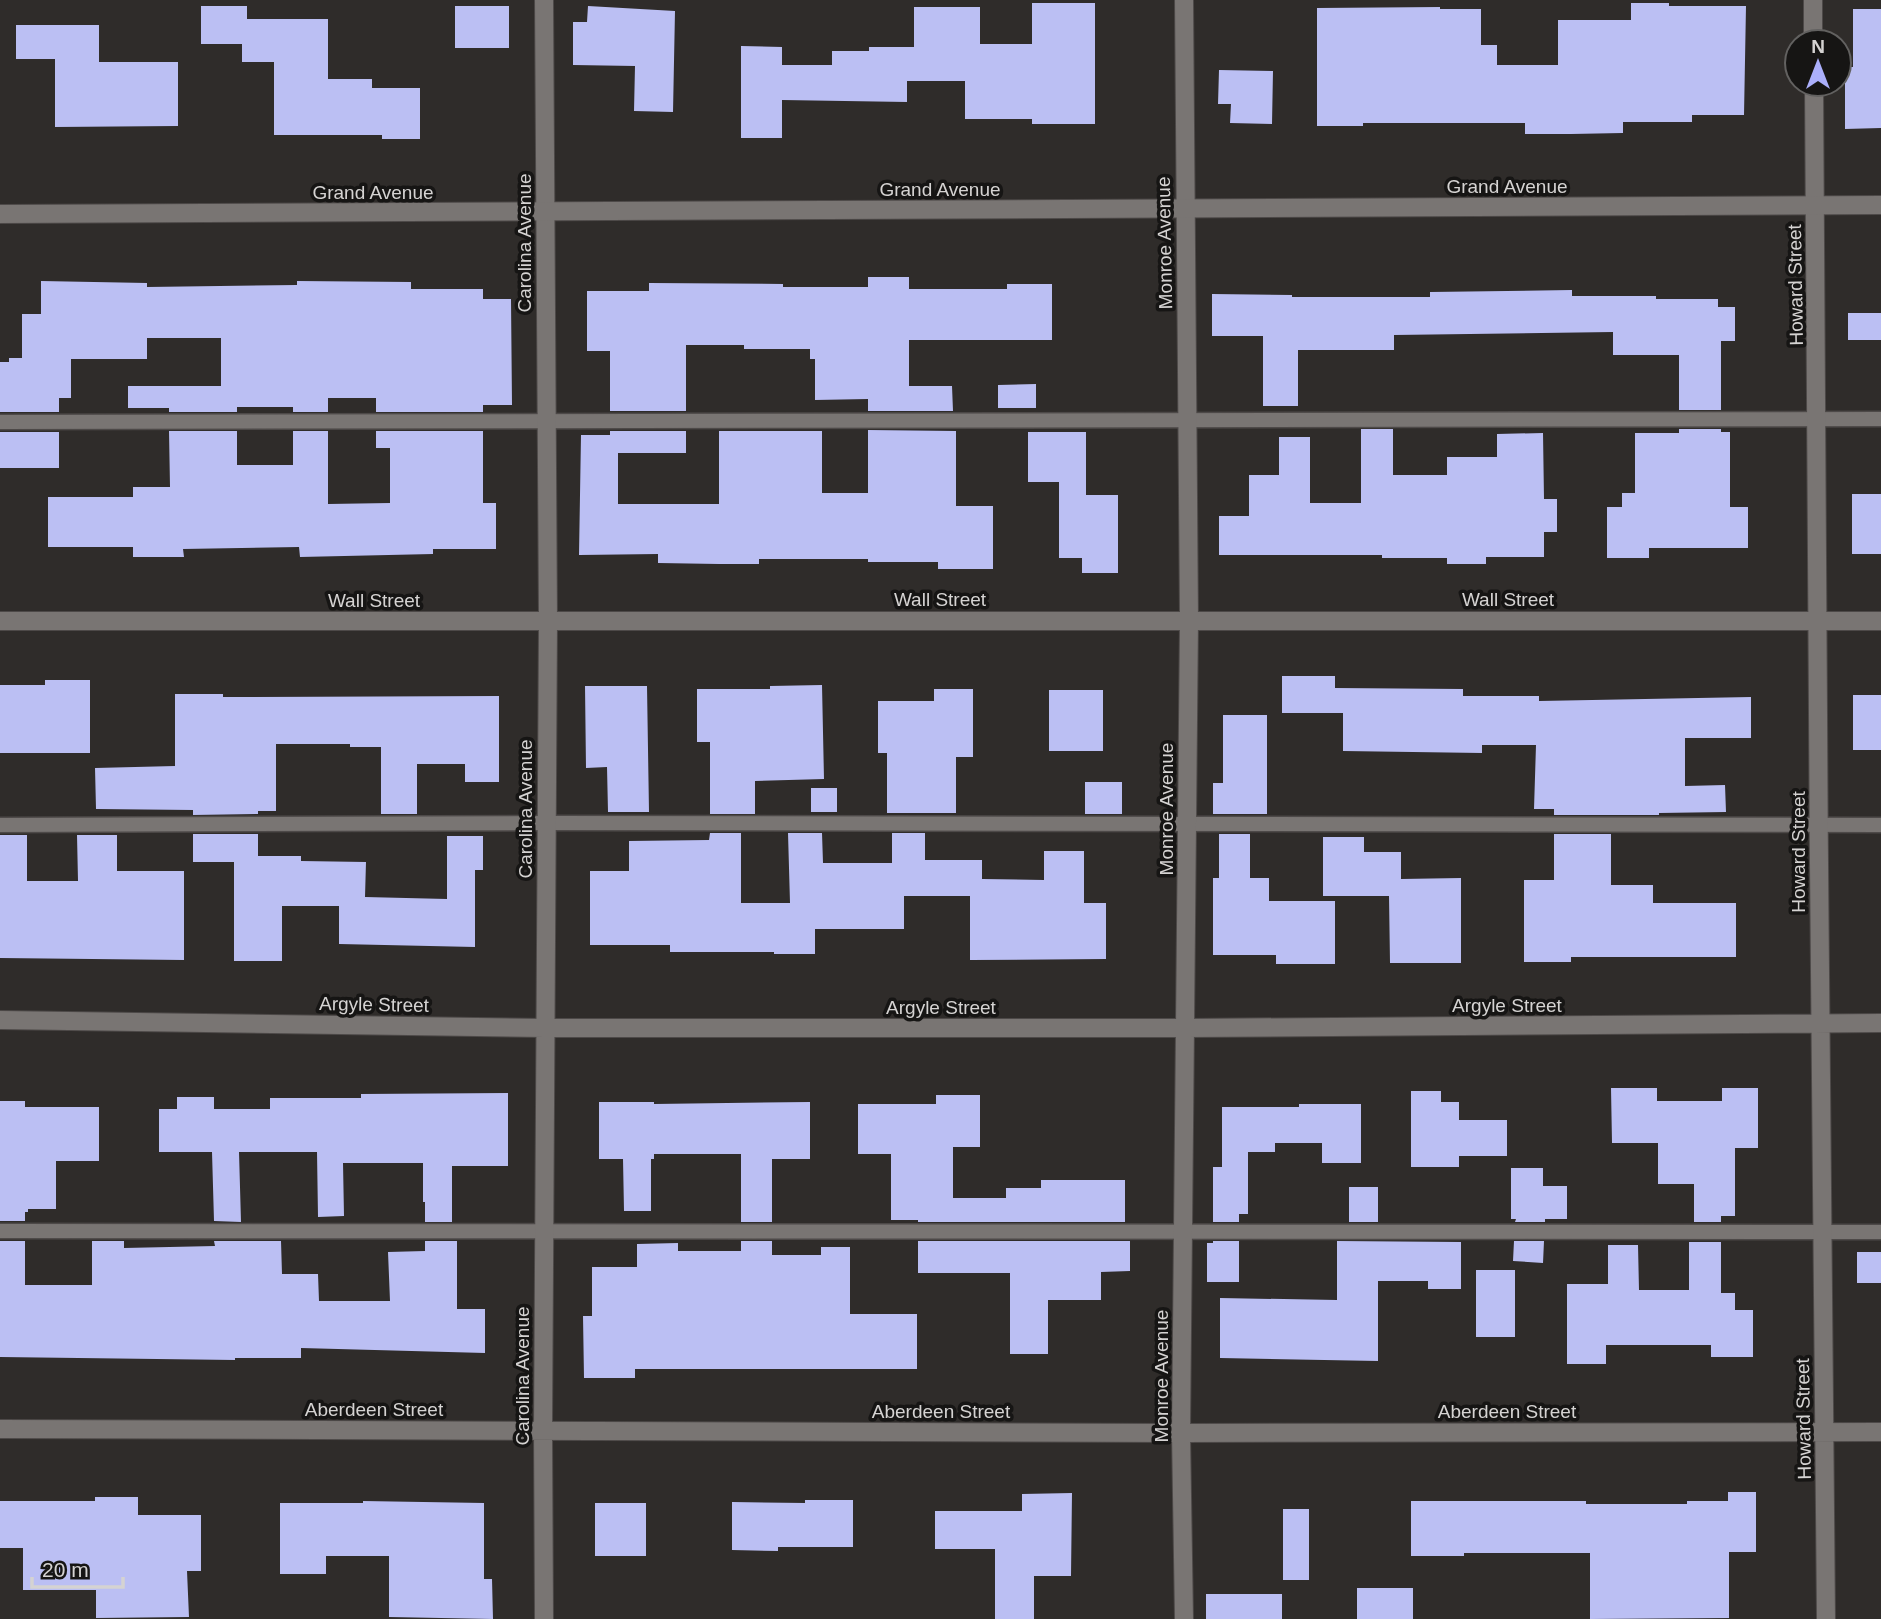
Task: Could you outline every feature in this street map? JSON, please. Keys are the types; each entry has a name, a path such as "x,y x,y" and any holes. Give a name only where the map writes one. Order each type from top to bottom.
{"street":[{"name":"Carolina Avenue","path":"544,0 548,621 544,1619"},
{"name":"Monroe Avenue","path":"1184,0 1188,620 1181,1433 1184,1619"},
{"path":"1813,0 1813,28"},
{"name":"Howard Street","path":"1814,98 1826,1619"},
{"name":"Grand Avenue","path":"0,214 1881,205"},
{"name":"Wall Street","path":"0,621 1881,621"},
{"name":"Argyle Street","path":"0,1020 545,1028 1185,1028 1881,1023"},
{"name":"Aberdeen Street","path":"0,1429 1181,1433 1881,1432"}],"lane":[{"path":"0,422 546,419 1881,419"},
{"path":"0,825 546,822 1881,825"},
{"path":"0,1231 1881,1232"}],"building":[{"path":"1032,3 1095,3 1095,124 1032,124 1032,119 965,119 965,81 907,81 907,102 782,100 782,138 741,138 741,46 782,47 782,65 832,65 832,51 869,51 869,47 914,47 914,7 980,7 980,44 1032,44"},
{"path":"1631,3 1746,6 1744,115 1692,115 1692,122 1623,122 1623,133 1525,134 1525,123 1363,123 1363,126 1317,126 1317,8 1481,9 1481,45 1497,45 1497,65 1558,65 1558,20 1631,20"},
{"path":"201,6 247,6 247,19 328,19 328,79 372,79 372,88 420,88 420,139 382,139 382,135 274,135 274,62 242,62 242,44 201,44"},
{"path":"455,6 509,6 509,48 455,48"},
{"path":"588,6 675,11 673,112 634,111 635,66 573,65 573,22 587,22"},
{"path":"1853,9 1881,9 1881,128 1845,129 1845,98 1853,98"},
{"path":"16,25 99,25 99,62 178,62 178,126 55,127 55,59 16,59"},
{"path":"1219,70 1273,71 1272,124 1230,123 1231,104 1218,104"},
{"path":"868,277 909,277 909,289 1007,289 1007,284 1052,284 1052,340 909,340 909,386 952,386 953,411 868,411 868,399 815,400 815,359 810,359 810,349 744,349 744,345 686,345 686,411 610,411 610,351 587,351 587,291 649,291 649,283 868,287"},
{"path":"41,281 147,283 147,287 297,285 297,281 411,282 411,289 483,289 483,299 511,299 512,405 483,405 483,412 376,412 376,398 328,398 328,412 293,412 293,407 237,407 237,412 169,412 169,408 128,408 128,386 221,386 221,338 147,338 147,359 71,359 71,398 59,398 59,412 0,412 0,362 9,362 9,358 22,358 22,314 41,314"},
{"path":"1572,290 1572,296 1718,299 1718,307 1735,307 1735,341 1721,341 1721,410 1679,410 1679,355 1613,355 1613,332 1394,335 1394,350 1298,350 1298,406 1263,406 1263,336 1212,336 1212,294 1430,297 1430,292"},
{"path":"1848,313 1881,313 1881,340 1848,340"},
{"path":"1036,384 1036,408 998,408 998,385"},
{"path":"1361,429 1393,429 1393,475 1447,475 1447,457 1497,457 1497,434 1543,433 1544,499 1557,499 1557,532 1544,532 1544,557 1486,557 1486,564 1447,564 1447,558 1382,558 1382,555 1219,555 1219,516 1249,516 1249,475 1279,475 1279,437 1310,437 1310,503 1361,503"},
{"path":"1679,429 1721,429 1721,432 1730,432 1730,507 1748,507 1748,548 1649,548 1649,558 1607,558 1607,507 1622,507 1622,493 1635,493 1635,433 1679,433"},
{"path":"868,430 956,431 956,506 993,506 993,569 938,569 938,562 868,562 868,559 759,559 759,564 719,564 658,563 658,554 579,555 581,435 610,435 610,431 686,431 686,453 618,453 618,504 719,504 719,431 822,431 822,493 868,493"},
{"path":"169,431 237,431 237,465 293,465 293,431 328,431 328,504 390,503 390,448 376,448 376,431 483,431 483,503 496,503 496,549 433,549 433,554 300,557 299,547 183,549 184,557 133,557 133,547 48,547 48,497 133,497 133,487 170,487"},
{"path":"0,432 59,432 59,468 0,468"},
{"path":"1028,432 1086,432 1086,495 1118,495 1118,573 1082,573 1082,558 1059,558 1059,482 1028,482"},
{"path":"1852,494 1881,494 1881,554 1852,554"},
{"path":"1282,676 1335,676 1335,688 1463,689 1463,696 1539,696 1539,701 1751,697 1751,738 1685,738 1685,786 1725,785 1726,812 1554,815 1554,809 1534,809 1536,745 1482,745 1482,753 1343,751 1343,713 1282,713"},
{"path":"45,680 90,680 90,753 0,753 0,685 45,685"},
{"path":"822,685 824,779 755,781 755,814 710,814 710,742 697,742 697,689 770,689 770,686"},
{"path":"585,686 647,686 649,812 608,812 607,767 586,768"},
{"path":"934,689 973,689 973,757 956,757 956,813 887,813 887,753 878,753 878,701 934,701"},
{"path":"1049,690 1103,690 1103,751 1049,751"},
{"path":"175,694 223,694 223,697 499,696 499,782 465,782 465,764 417,764 417,814 381,814 381,747 350,747 350,744 276,744 276,811 258,811 258,814 193,815 193,810 96,809 95,768 175,766"},
{"path":"1853,695 1881,695 1881,750 1853,750"},
{"path":"1223,715 1267,715 1267,814 1213,814 1213,783 1223,783"},
{"path":"1085,782 1122,782 1122,814 1085,814"},
{"path":"811,788 837,788 837,812 811,812"},
{"path":"710,833 741,833 741,903 790,903 788,833 822,833 823,863 892,863 892,833 925,833 925,860 982,860 982,879 1044,880 1044,851 1084,851 1084,903 1106,903 1106,959 970,960 970,896 904,896 904,929 815,929 815,954 670,952 670,945 590,945 590,871 629,871 629,841 709,840"},
{"path":"193,834 258,834 258,856 301,856 301,861 366,862 365,897 447,899 447,836 483,836 483,870 475,870 475,947 339,944 339,906 282,906 282,961 234,961 234,862 193,862"},
{"path":"1219,834 1250,834 1250,878 1269,878 1269,901 1335,901 1335,964 1276,964 1276,955 1213,955 1213,878 1219,878"},
{"path":"1554,834 1611,834 1611,885 1653,885 1653,903 1736,903 1736,957 1571,957 1571,962 1524,962 1524,880 1554,880"},
{"path":"0,835 27,835 27,881 78,881 77,835 117,835 117,871 184,871 184,960 0,958"},
{"path":"1323,837 1364,837 1364,852 1401,852 1401,879 1461,878 1461,963 1390,963 1389,896 1323,896"},
{"path":"1611,1088 1657,1088 1657,1101 1722,1101 1722,1088 1758,1088 1758,1148 1735,1148 1735,1216 1721,1216 1721,1222 1694,1222 1694,1184 1658,1184 1658,1143 1612,1143"},
{"path":"1411,1091 1441,1091 1441,1102 1459,1102 1459,1120 1507,1120 1507,1156 1459,1156 1459,1167 1411,1167"},
{"path":"508,1093 508,1166 452,1166 452,1222 425,1222 423,1163 343,1163 344,1216 318,1217 317,1152 239,1152 241,1222 214,1221 212,1152 159,1152 159,1109 177,1109 177,1097 214,1097 214,1109 270,1109 270,1098"},
{"path":"936,1095 980,1095 980,1147 953,1147 953,1198 1006,1198 1006,1188 1041,1188 1041,1180 1125,1180 1125,1222 891,1220 891,1154 858,1154 858,1104 936,1104"},
{"path":"0,1101 25,1101 25,1107 99,1107 99,1161 56,1161 56,1209 28,1209 28,1212 25,1212 25,1221 0,1221"},
{"path":"599,1102 810,1102 810,1159 772,1159 772,1222 741,1222 741,1154 654,1154 654,1159 651,1159 651,1211 624,1211 623,1159 599,1159"},
{"path":"1299,1104 1361,1104 1361,1163 1322,1163 1322,1143 1275,1143 1275,1152 1248,1152 1248,1214 1239,1214 1239,1222 1213,1222 1213,1167 1222,1167 1222,1107 1299,1107"},
{"path":"1511,1168 1543,1168 1543,1186 1567,1186 1567,1219 1515,1222 1516,1219 1511,1219"},
{"path":"1349,1187 1378,1187 1378,1222 1349,1222"},
{"path":"0,1241 25,1241 25,1285 92,1285 92,1241 124,1241 124,1248 215,1246 214,1241 281,1241 282,1274 318,1274 319,1301 390,1301 388,1252 425,1251 425,1241 457,1241 457,1309 485,1309 485,1353 301,1348 301,1358 235,1360 0,1357"},
{"path":"741,1241 772,1241 772,1255 821,1255 821,1247 850,1247 850,1314 917,1314 917,1369 635,1369 635,1378 584,1378 583,1316 592,1316 592,1267 637,1267 637,1244 678,1243 678,1251 741,1251"},
{"path":"918,1241 1130,1241 1130,1271 1101,1272 1101,1300 1048,1300 1048,1354 1010,1354 1010,1273 918,1273"},
{"path":"1239,1241 1239,1282 1207,1282 1207,1243"},
{"path":"1337,1241 1461,1242 1461,1289 1428,1289 1428,1281 1378,1281 1378,1361 1220,1358 1220,1298 1337,1300"},
{"path":"1514,1241 1544,1241 1543,1263 1513,1261"},
{"path":"1689,1242 1721,1242 1721,1293 1735,1293 1735,1310 1753,1310 1753,1357 1711,1357 1711,1345 1606,1345 1606,1364 1567,1364 1567,1284 1608,1284 1608,1245 1638,1245 1639,1290 1689,1290"},
{"path":"1857,1252 1881,1252 1881,1283 1857,1283"},
{"path":"1476,1270 1515,1270 1515,1337 1476,1337"},
{"path":"1728,1492 1756,1492 1756,1552 1729,1552 1729,1618 1590,1619 1590,1553 1464,1553 1464,1556 1411,1556 1411,1501 1687,1504 1687,1501 1728,1501"},
{"path":"1072,1493 1071,1576 1034,1576 1034,1619 995,1619 995,1549 935,1549 935,1511 1022,1511 1022,1494"},
{"path":"95,1497 138,1497 138,1515 201,1515 201,1571 187,1571 189,1617 96,1618 96,1590 23,1590 23,1548 0,1548 0,1501 95,1501"},
{"path":"805,1500 853,1500 853,1547 778,1547 778,1551 732,1550 732,1502 805,1503"},
{"path":"280,1503 484,1503 484,1579 492,1579 493,1619 389,1617 389,1556 326,1556 326,1574 280,1574"},
{"path":"595,1503 646,1503 646,1556 595,1556"},
{"path":"1283,1509 1309,1509 1309,1580 1283,1580"},
{"path":"1357,1588 1413,1588 1413,1619 1357,1619"},
{"path":"1206,1594 1282,1594 1282,1619 1206,1619"}]}
